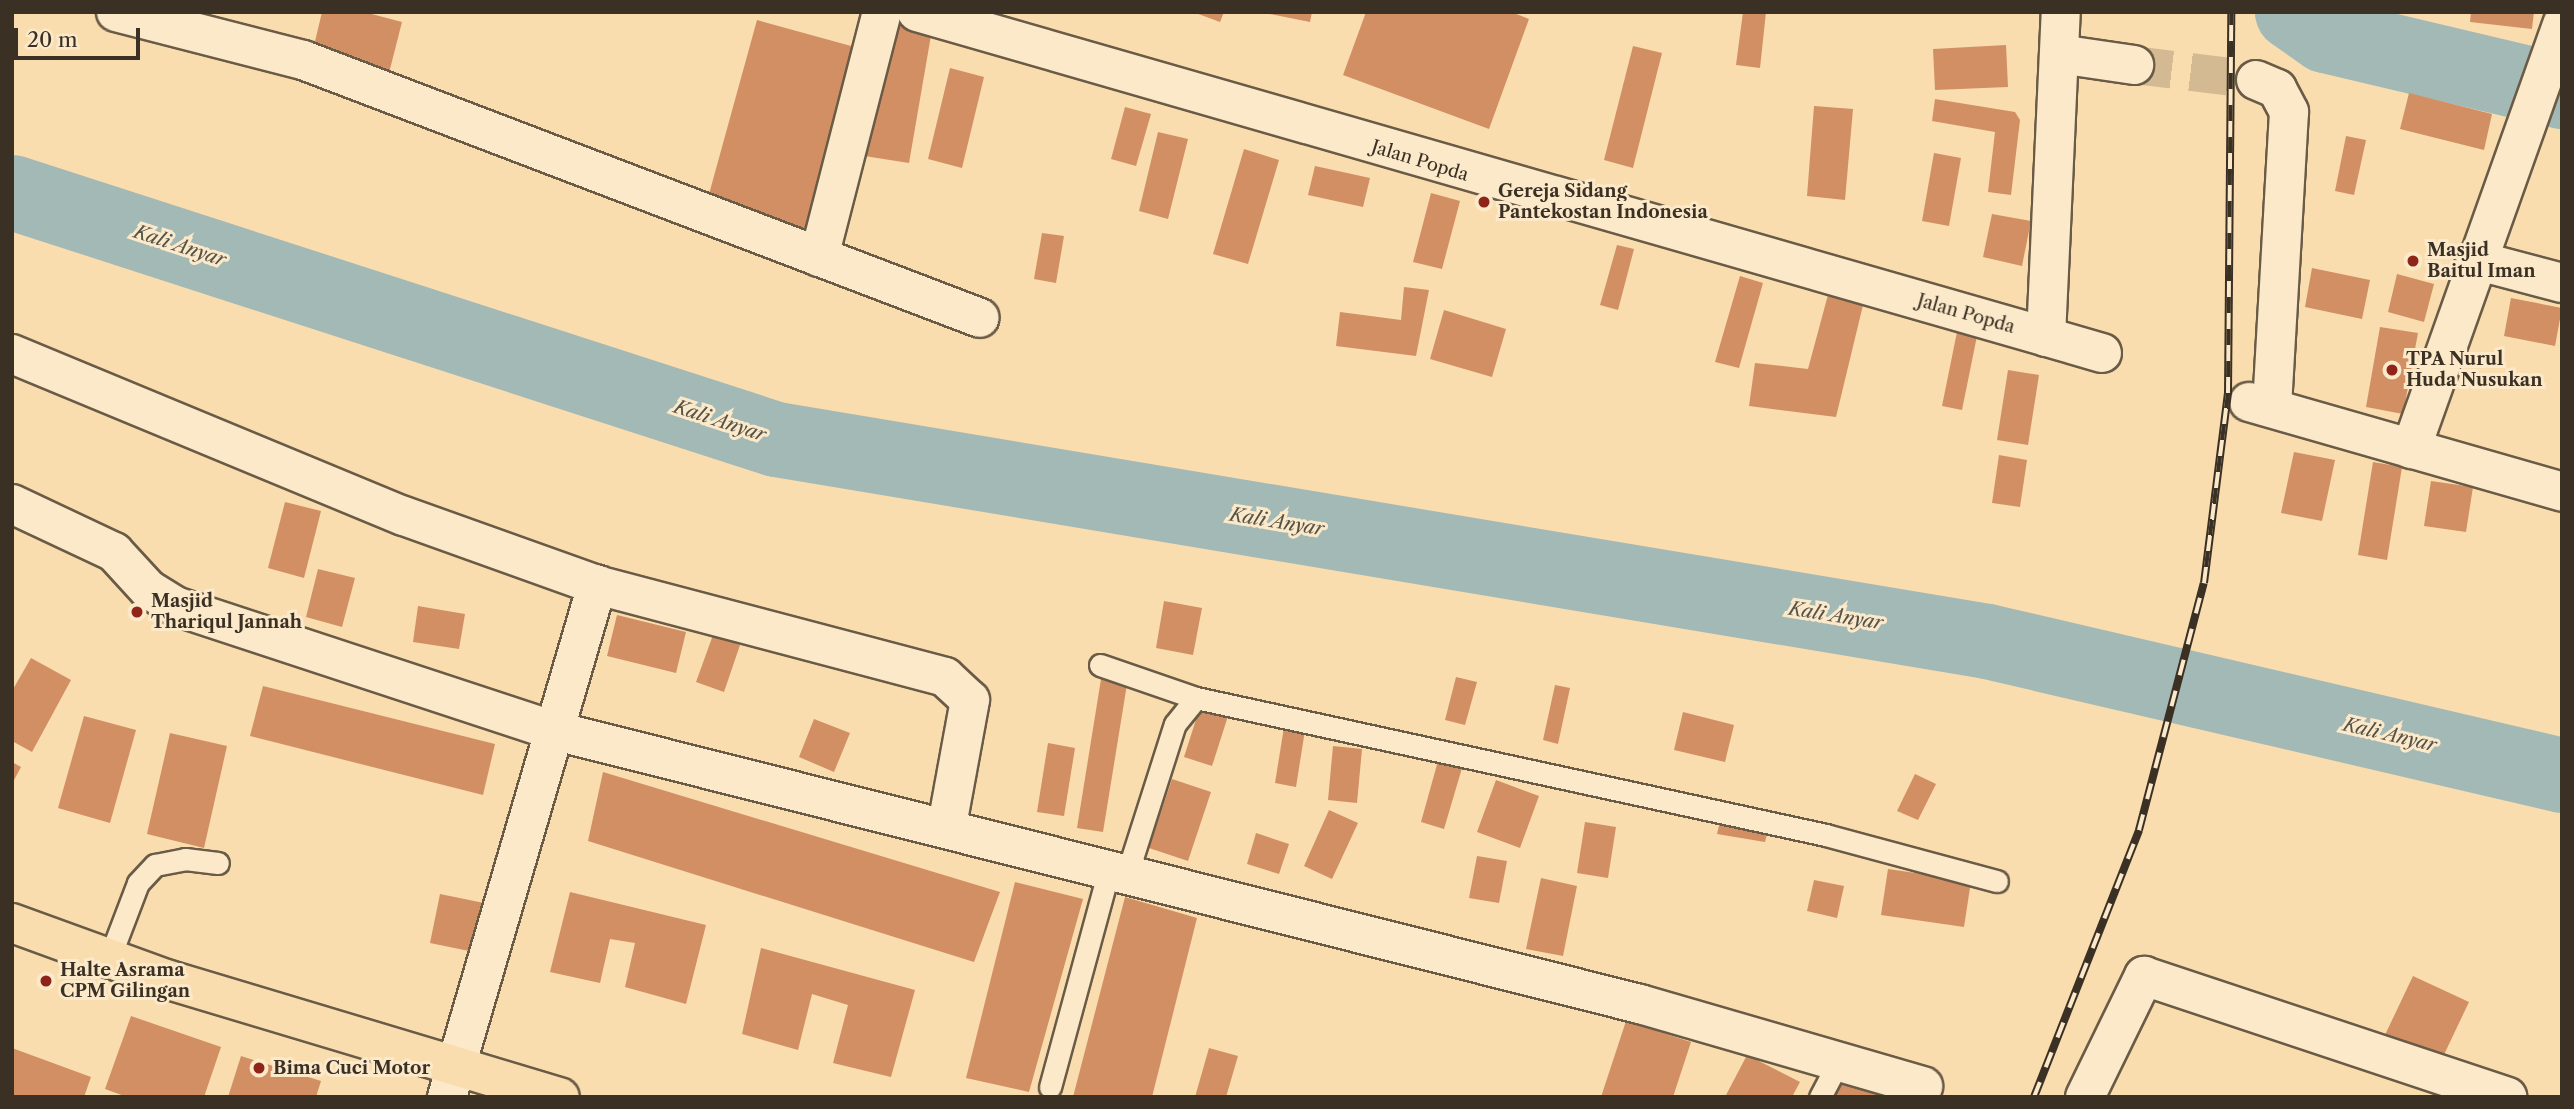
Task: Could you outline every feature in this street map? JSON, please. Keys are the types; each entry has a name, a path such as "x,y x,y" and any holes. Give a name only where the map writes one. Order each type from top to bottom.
{"main road":[{"path":"12,923 453,1082 560,1097"}],"street":[{"path":"116,12 303,60 980,318"},
{"path":"820,257 882,12"},
{"name":"Jalan Popda","path":"916,12 1500,185 1585,206 2102,353"},
{"path":"2046,337 2055,24 2134,65"},
{"path":"2411,449 2475,260 2557,36"},
{"path":"2256,80 2277,89 2289,112 2261,405 2562,492"},
{"path":"2475,260 2562,283"},
{"path":"12,354 404,516 597,585 945,677 970,700 947,825"},
{"path":"12,504 114,552 148,589 175,606 556,731 947,825 1118,872 1840,1059 1923,1086"},
{"path":"453,1082 597,585"},
{"path":"2085,1097 2144,976 2507,1097"}],"lane":[{"path":"1100,665 1196,698 1826,835 1997,881"},
{"path":"1050,1087 1118,872 1175,724 1196,698"},
{"path":"109,959 138,883 155,864 184,859 218,863"},
{"path":"1820,1097 1840,1059"}],"building":[{"path":"322,12 364,12 402,22 389,73 312,54"},
{"path":"884,12 934,18 909,163 858,155"},
{"path":"1193,12 1224,12 1220,22"},
{"path":"1260,12 1312,12 1310,22"},
{"path":"1366,12 1511,12 1529,19 1489,129 1343,75"},
{"path":"1743,12 1766,12 1760,68 1736,65"},
{"path":"2471,12 2534,12 2532,29 2470,22"},
{"path":"757,20 862,49 811,233 706,205"},
{"path":"2006,45 2008,87 1935,90 1933,49"},
{"path":"1633,46 1662,53 1633,168 1604,160"},
{"path":"950,68 984,77 962,168 928,159"},
{"path":"2409,93 2492,114 2484,150 2400,129"},
{"path":"1935,99 2015,112 2020,120 2011,195 1988,192 1995,132 1932,121"},
{"path":"1814,106 1853,109 1845,200 1807,196"},
{"path":"1125,107 1151,114 1136,166 1111,159"},
{"path":"1158,132 1188,139 1168,219 1139,211"},
{"path":"2346,136 2366,140 2354,195 2335,191"},
{"path":"1244,149 1279,160 1248,264 1213,254"},
{"path":"1934,153 1961,158 1949,226 1922,221"},
{"path":"1315,166 1370,178 1363,207 1308,195"},
{"path":"1431,193 1460,201 1442,269 1413,262"},
{"path":"1992,214 2031,221 2022,266 1983,257"},
{"path":"1042,233 1064,236 1056,283 1034,279"},
{"path":"1617,245 1634,249 1618,310 1600,305"},
{"path":"2312,268 2370,280 2362,319 2305,307"},
{"path":"2397,274 2434,284 2424,322 2388,312"},
{"path":"1740,276 1763,283 1739,368 1715,362"},
{"path":"1404,287 1429,290 1416,356 1336,346 1340,312 1401,320"},
{"path":"1829,291 1864,301 1836,417 1749,406 1755,363 1808,369"},
{"path":"2511,298 2562,308 2555,346 2504,336"},
{"path":"1444,310 1506,329 1492,377 1430,359"},
{"path":"1958,327 1978,331 1962,410 1942,406"},
{"name":"TPA Nurul Huda Nusukan","path":"2380,327 2418,333 2403,414 2366,407"},
{"path":"2008,370 2039,375 2028,445 1997,440"},
{"path":"2294,452 2335,460 2322,521 2281,513"},
{"path":"1999,455 2027,460 2020,507 1992,503"},
{"path":"2373,462 2402,467 2387,560 2358,555"},
{"path":"2431,481 2473,487 2466,532 2424,526"},
{"path":"285,502 321,511 304,578 268,568"},
{"path":"318,569 355,578 342,627 306,617"},
{"path":"1164,601 1202,608 1193,655 1156,648"},
{"path":"418,606 465,614 459,649 413,642"},
{"path":"617,615 686,632 676,673 607,656"},
{"path":"713,635 740,645 724,692 696,682"},
{"path":"31,658 71,680 32,752 12,741 12,691"},
{"path":"1102,673 1128,678 1103,832 1077,828"},
{"path":"1456,677 1477,682 1465,725 1445,720"},
{"path":"1555,685 1570,688 1558,744 1543,740"},
{"path":"263,686 495,744 483,795 250,736"},
{"path":"1201,704 1229,713 1212,766 1184,757"},
{"path":"1683,712 1734,725 1725,762 1674,750"},
{"path":"84,716 136,730 110,823 58,808"},
{"path":"814,719 850,733 834,772 799,757"},
{"path":"1285,721 1306,724 1296,787 1275,783"},
{"path":"170,733 227,746 204,848 147,834"},
{"path":"1048,743 1075,748 1064,816 1037,812"},
{"path":"1333,746 1362,749 1357,803 1328,800"},
{"path":"1438,761 1462,768 1444,829 1421,822"},
{"path":"12,762 21,767 12,784"},
{"path":"603,772 1000,892 974,962 588,841"},
{"path":"1915,774 1936,784 1918,820 1897,811"},
{"path":"1172,779 1211,792 1188,861 1149,848"},
{"path":"1496,780 1539,796 1520,848 1477,832"},
{"path":"1329,810 1358,823 1332,879 1304,866"},
{"path":"1721,817 1769,826 1765,842 1717,834"},
{"path":"1585,822 1616,827 1608,878 1577,873"},
{"path":"1256,833 1289,844 1279,874 1247,864"},
{"path":"1477,856 1507,861 1499,903 1469,898"},
{"path":"1888,869 1971,881 1964,927 1881,915"},
{"path":"1541,878 1577,886 1563,956 1526,949"},
{"path":"1814,880 1844,886 1837,918 1807,911"},
{"path":"1015,882 1083,899 1029,1092 966,1078"},
{"path":"570,892 706,925 686,1004 625,987 635,943 610,939 600,983 550,972"},
{"path":"440,894 484,903 474,952 430,943"},
{"path":"1125,897 1197,918 1152,1097 1073,1097"},
{"path":"761,948 915,990 891,1077 833,1063 848,1005 812,994 798,1050 742,1034"},
{"path":"2413,976 2469,1002 2440,1063 2384,1037"},
{"path":"131,1016 221,1047 204,1097 127,1097 105,1089"},
{"path":"1626,1021 1691,1042 1673,1097 1601,1097"},
{"path":"12,1048 91,1077 84,1097 12,1097"},
{"path":"1209,1048 1238,1056 1226,1097 1195,1097"},
{"path":"1747,1055 1800,1082 1792,1097 1725,1097"},
{"name":"Bima Cuci Motor","path":"241,1056 321,1081 316,1097 228,1097"},
{"path":"1838,1077 1883,1097 1829,1097"}],"waterway":[{"path":"2292,12 2325,35 2562,91"},
{"name":"Kali Anyar","path":"12,192 776,439 1987,641 2562,775"}],"tunnel":[{"path":"2134,65 2256,80"}],"railway":[{"path":"2034,1097 2139,830 2204,583 2228,393 2231,12"}],"place":[{"name":"Gereja Sidang Pantekostan Indonesia","path":"1484,202"},
{"name":"Masjid Baitul Iman","path":"2413,261"},
{"name":"TPA Nurul Huda Nusukan","path":"2392,370"},
{"name":"Masjid Thariqul Jannah","path":"137,612"},
{"name":"Halte Asrama CPM Gilingan","path":"46,981"},
{"name":"Bima Cuci Motor","path":"259,1068"}]}
